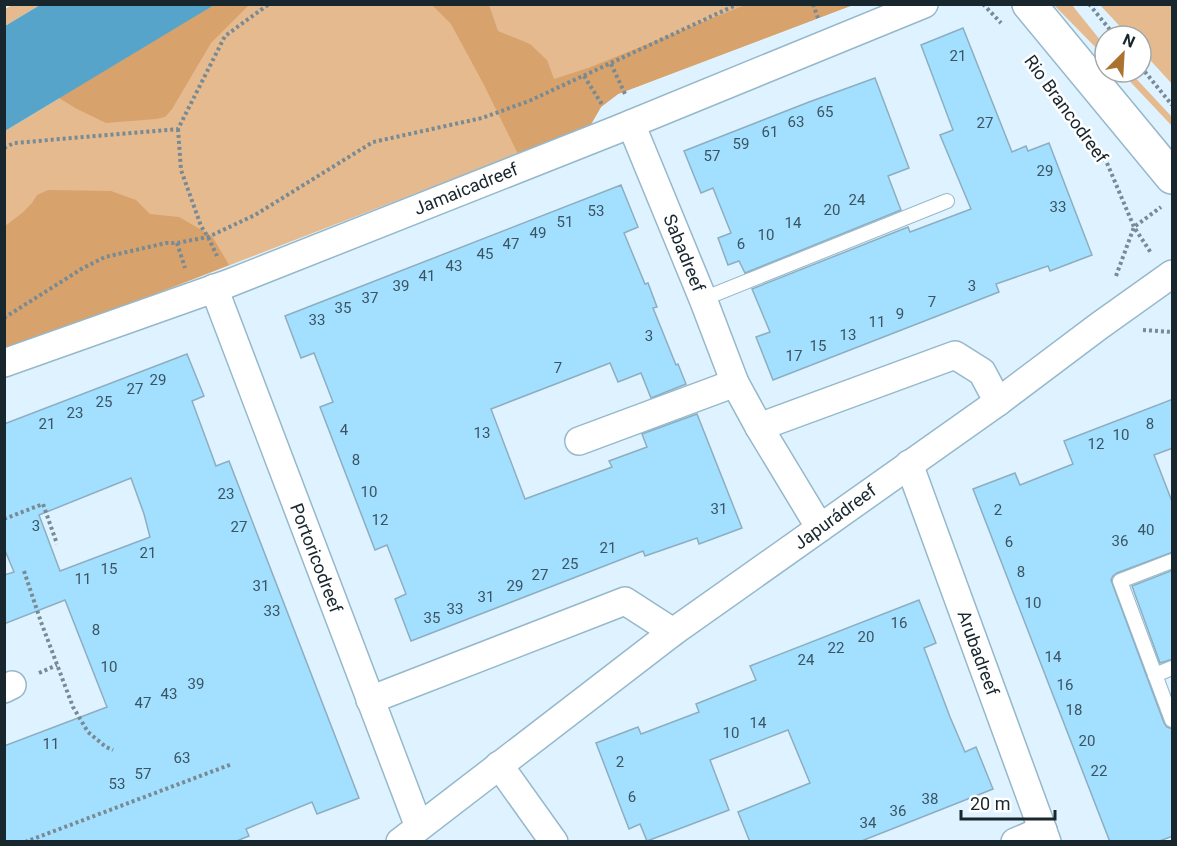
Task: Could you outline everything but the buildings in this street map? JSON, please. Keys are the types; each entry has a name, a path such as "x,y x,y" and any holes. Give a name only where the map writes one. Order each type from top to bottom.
{"street":[{"name":"Jamaicadreef","path":"4,363 221,286 631,124 924,4"},
{"name":"Rio Brancodreef","path":"1029,4 1169,191"},
{"name":"Sabadreef","path":"631,124 735,383 820,528"},
{"name":"Japurádreef","path":"410,834 673,632 998,402 1170,276"},
{"name":"Portoricodreef","path":"221,286 370,700 410,834"},
{"path":"759,427 955,355 982,372 998,402"},
{"path":"579,441 735,383"},
{"name":"Arubadreef","path":"909,464 1045,836"},
{"path":"370,700 625,601 673,632"},
{"path":"499,765 554,842"},
{"path":"1015,842 1045,836"}],"lane":[{"path":"703,299 947,201"},
{"path":"1173,561 1120,581 1173,720"},
{"path":"1155,675 1173,668"}],"path":[{"path":"221,286 216,252 201,226 181,170 178,129 225,36 269,4"},
{"path":"4,318 83,268 105,257 166,243 208,237 255,215 374,142 482,118 529,101 738,4"},
{"path":"983,4 1007,30"},
{"path":"1089,4 1105,24"},
{"name":"Rio Brancodreef","path":"1029,58 1107,163 1134,227 1170,276"},
{"path":"1153,81 1173,105"},
{"path":"4,148 14,143 178,129"},
{"path":"1099,326 1134,227 1169,191"},
{"path":"4,519 43,504 57,544"},
{"path":"24,571 73,707 88,732 113,750"},
{"path":"25,842 232,764"}],"shaded area":[{"path":"214,4 249,5 211,43 165,117 106,123 59,98"},
{"path":"12,5 40,5 5,26 5,9"},
{"path":"214,5 853,5 618,94 601,107 590,126 5,350 5,131"},
{"path":"432,5 489,5 498,31 530,44 547,60 554,79 588,68 745,5 853,5 618,94 601,107 590,126 518,154 451,24"},
{"path":"1054,5 1072,5 1093,31 1093,45"},
{"path":"1100,5 1172,5 1172,84 1153,63 1153,24 1118,24"},
{"path":"1132,84 1141,84 1172,117 1172,126"},
{"path":"48,190 111,191 136,200 150,214 179,217 212,236 229,265 5,350 5,226 22,213 37,195"}],"water":[{"path":"40,5 214,5 5,131 5,26"}]}
